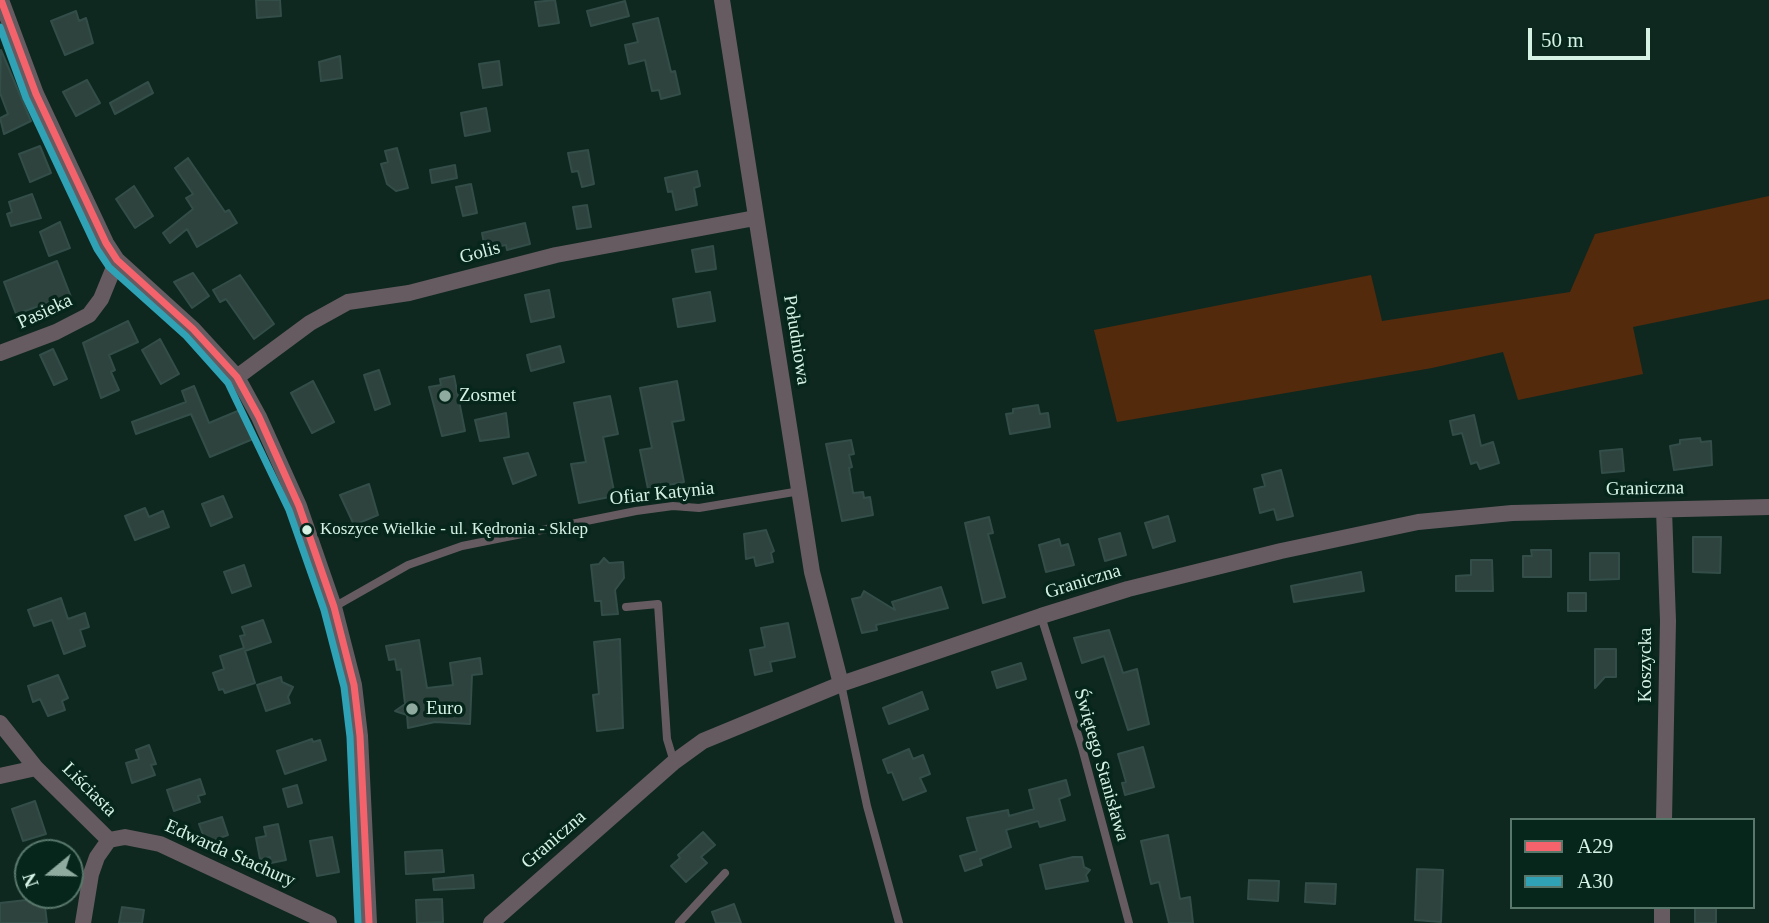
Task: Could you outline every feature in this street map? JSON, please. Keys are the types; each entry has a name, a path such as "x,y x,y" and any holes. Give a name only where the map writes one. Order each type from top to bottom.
{"street":[{"path":"1,0 36,94 106,243 117,260 193,329 237,377 259,416 299,506 334,607 354,685 360,736 369,923"},
{"name":"Południowa","path":"722,0 812,572 841,684"},
{"name":"Golis","path":"237,377 310,323 348,302 409,293 568,252 755,218"},
{"name":"Pasieka","path":"0,354 56,332 89,315 100,299 117,260"},
{"name":"Graniczna","path":"491,923 674,762 703,741 841,684 1041,616 1128,589 1281,551 1418,522 1512,513 1769,507"},
{"name":"Koszycka","path":"1664,510 1668,621 1664,818"},
{"path":"0,723 37,768"},
{"name":"Liściasta","path":"0,776 37,768 109,840"},
{"name":"Edwarda Stachury","path":"109,840 125,837 160,844 329,923"},
{"path":"83,923 91,874 97,857 109,840"}],"lane":[{"name":"Ofiar Katynia","path":"334,607 408,565 462,546 636,511 673,506 699,508 800,491"},
{"path":"626,607 658,604 667,739 674,762"},
{"name":"Świętego Stanisława","path":"1041,616 1082,748 1129,923"},
{"path":"841,684 867,806 899,923"},
{"path":"679,923 725,873"}],"shaded area":[{"path":"1769,196 1769,299 1633,327 1643,374 1518,400 1503,352 1432,368 1117,422 1094,330 1371,275 1382,321 1570,292 1595,234"}],"building":[{"path":"256,0 280,0 281,16 257,18"},
{"path":"555,0 559,23 539,26 535,2"},
{"path":"625,1 629,16 591,26 587,11"},
{"path":"76,11 79,21 86,18 93,43 65,55 51,21"},
{"path":"658,18 671,72 675,71 680,94 661,99 659,90 652,91 645,60 629,64 625,45 638,42 633,24"},
{"path":"1,50 31,121 4,134 0,118 8,114 0,93"},
{"path":"340,56 342,78 321,81 319,62"},
{"path":"499,61 502,85 483,88 479,64"},
{"path":"87,80 100,103 76,116 63,92"},
{"path":"148,82 153,93 115,114 110,103"},
{"path":"486,108 490,131 465,136 461,113"},
{"path":"40,146 51,173 30,182 19,154"},
{"path":"397,148 408,188 396,191 387,184 381,164 388,162 385,151"},
{"path":"588,150 594,184 582,187 578,171 572,172 568,153"},
{"path":"188,158 225,212 229,210 237,223 197,247 187,229 170,243 163,233 193,209 186,198 193,194 175,168"},
{"path":"455,165 457,178 432,183 430,170"},
{"path":"697,171 700,186 694,188 697,205 676,210 672,191 668,192 665,178"},
{"path":"471,184 477,213 463,216 456,187"},
{"path":"134,186 153,216 135,228 116,199"},
{"path":"32,194 41,218 11,226 7,214 12,212 9,202"},
{"path":"587,205 591,227 577,229 573,207"},
{"path":"60,222 70,248 49,256 40,232"},
{"path":"525,223 530,244 507,250 506,245 485,249 482,233"},
{"path":"713,246 716,269 696,272 692,250"},
{"path":"57,261 73,302 51,311 48,303 16,314 4,282"},
{"path":"193,273 209,296 192,308 174,282"},
{"path":"240,275 274,324 254,339 226,299 220,302 213,290"},
{"path":"549,290 554,317 531,322 525,295"},
{"path":"710,292 715,321 678,327 673,299"},
{"path":"128,321 138,342 109,355 115,370 111,372 119,390 101,398 83,343"},
{"path":"160,339 179,374 161,384 142,350"},
{"path":"560,346 564,362 531,371 527,355"},
{"path":"53,349 67,379 54,385 40,355"},
{"path":"379,370 390,404 375,410 364,375"},
{"path":"454,376 465,431 442,436 429,387 441,385 440,379"},
{"path":"313,381 334,422 312,433 291,393"},
{"path":"677,381 684,420 672,422 684,482 648,489 640,450 652,448 640,388"},
{"path":"194,386 209,423 240,410 253,439 210,457 191,414 136,434 132,422 186,402 182,391"},
{"path":"610,396 618,434 603,437 615,496 579,503 571,464 586,462 574,403"},
{"path":"1038,405 1040,414 1048,413 1050,427 1010,434 1006,414 1013,413 1013,409"},
{"path":"506,413 509,437 480,441 475,420"},
{"path":"1474,415 1481,446 1493,442 1499,463 1480,469 1477,462 1471,464 1462,433 1453,435 1450,421"},
{"path":"1700,438 1701,442 1711,441 1712,465 1674,470 1670,446 1680,444 1680,440"},
{"path":"851,440 854,454 849,455 852,467 849,468 853,493 863,492 864,498 870,497 873,515 842,521 826,444"},
{"path":"1622,449 1624,471 1602,473 1600,451"},
{"path":"528,453 536,475 513,484 504,458"},
{"path":"1281,470 1293,516 1277,520 1274,509 1260,513 1254,489 1265,486 1262,475"},
{"path":"369,484 378,515 354,525 340,495"},
{"path":"223,496 232,517 211,526 202,504"},
{"path":"145,508 149,517 163,511 169,527 135,540 125,516"},
{"path":"1168,516 1175,541 1153,548 1145,523"},
{"path":"989,517 993,533 988,534 1005,597 983,603 965,523"},
{"path":"766,530 774,551 771,553 773,562 756,566 754,557 746,559 744,534"},
{"path":"1120,533 1126,555 1105,561 1099,539"},
{"path":"1693,537 1721,537 1720,573 1693,572"},
{"path":"1059,539 1061,546 1068,544 1074,565 1046,572 1039,545"},
{"path":"1531,550 1551,550 1551,577 1523,577 1523,556 1532,556"},
{"path":"1590,553 1619,553 1619,579 1590,580"},
{"path":"604,558 609,563 623,562 624,578 615,590 618,614 602,615 601,601 595,601 591,565 599,564"},
{"path":"1471,560 1492,560 1493,591 1456,591 1456,576 1471,575"},
{"path":"244,565 251,586 232,593 224,572"},
{"path":"1361,572 1364,591 1294,602 1291,586"},
{"path":"941,587 948,608 876,625 877,630 862,633 852,599 861,597 864,591 895,610 892,602"},
{"path":"1568,593 1586,593 1586,611 1568,611"},
{"path":"61,598 68,619 85,613 89,627 80,630 85,646 64,654 52,620 34,626 28,610"},
{"path":"263,620 271,642 245,651 255,683 225,693 223,689 219,690 213,673 224,669 220,656 244,648 240,636 245,635 242,627"},
{"path":"788,623 795,657 770,662 772,671 755,675 750,650 765,647 761,628"},
{"path":"1109,630 1123,673 1137,669 1149,724 1128,730 1104,656 1082,663 1074,638"},
{"path":"620,639 623,728 597,731 593,695 599,694 594,642"},
{"path":"419,640 427,688 453,685 450,663 480,658 482,674 472,675 470,724 435,722 408,728 407,715 395,711 405,704 401,669 397,670 395,659 389,660 386,646"},
{"path":"1595,649 1616,649 1616,677 1605,677 1595,688"},
{"path":"1021,663 1026,679 997,688 992,672"},
{"path":"58,675 68,698 62,701 65,710 48,716 40,699 33,702 28,686"},
{"path":"281,677 282,682 293,687 288,697 290,703 266,711 257,685"},
{"path":"922,692 928,709 889,724 883,708"},
{"path":"312,739 313,742 320,740 326,760 285,774 277,751"},
{"path":"149,745 156,764 151,765 155,775 132,783 126,763 139,759 136,750"},
{"path":"1143,747 1154,787 1125,795 1122,783 1126,782 1118,754"},
{"path":"909,749 913,759 923,755 930,774 920,778 926,791 903,800 892,772 888,773 883,760"},
{"path":"200,779 205,794 198,796 200,802 174,811 167,790"},
{"path":"1066,780 1070,795 1059,799 1065,820 1040,827 1038,821 1006,830 1011,847 980,859 982,865 965,871 960,856 977,851 967,818 1008,810 1009,816 1034,809 1029,790"},
{"path":"297,785 302,803 288,807 283,789"},
{"path":"35,801 46,834 22,839 12,809"},
{"path":"222,817 228,835 206,843 199,824"},
{"path":"278,824 286,860 271,863 270,857 260,859 256,838 266,836 264,827"},
{"path":"703,832 715,845 701,857 707,863 686,882 671,866 680,858 678,855"},
{"path":"1168,835 1180,899 1190,897 1193,923 1169,923 1159,882 1151,884 1141,841"},
{"path":"332,837 339,872 317,876 310,841"},
{"path":"442,850 444,872 406,874 405,852"},
{"path":"1082,857 1084,867 1090,870 1086,875 1088,881 1046,889 1040,865"},
{"path":"1417,869 1443,870 1441,922 1415,920"},
{"path":"473,875 474,888 434,890 433,879"},
{"path":"1249,880 1279,881 1278,901 1248,899"},
{"path":"1306,883 1336,884 1335,904 1305,902"},
{"path":"442,899 443,922 417,923 416,900"},
{"path":"14,901 14,909 45,909 47,923 0,923 0,903"},
{"path":"734,904 741,923 716,923 712,912"},
{"path":"122,907 144,910 142,923 119,923"},
{"path":"1695,909 1716,909 1716,923 1695,923"}],"transit line":[{"name":"A29","path":"1,0 36,94 106,243 117,260 193,329 237,377 259,417 299,506 334,607 354,685 360,736 369,923"},
{"name":"A30","path":"0,27 26,98 97,249 109,267 186,336 228,383 289,510 324,610 344,687 350,737 358,923"}],"place":[{"name":"Zosmet","path":"445,396"},
{"name":"Koszyce Wielkie - ul. Kędronia - Sklep","path":"307,530"},
{"name":"Euro","path":"412,709"}]}
